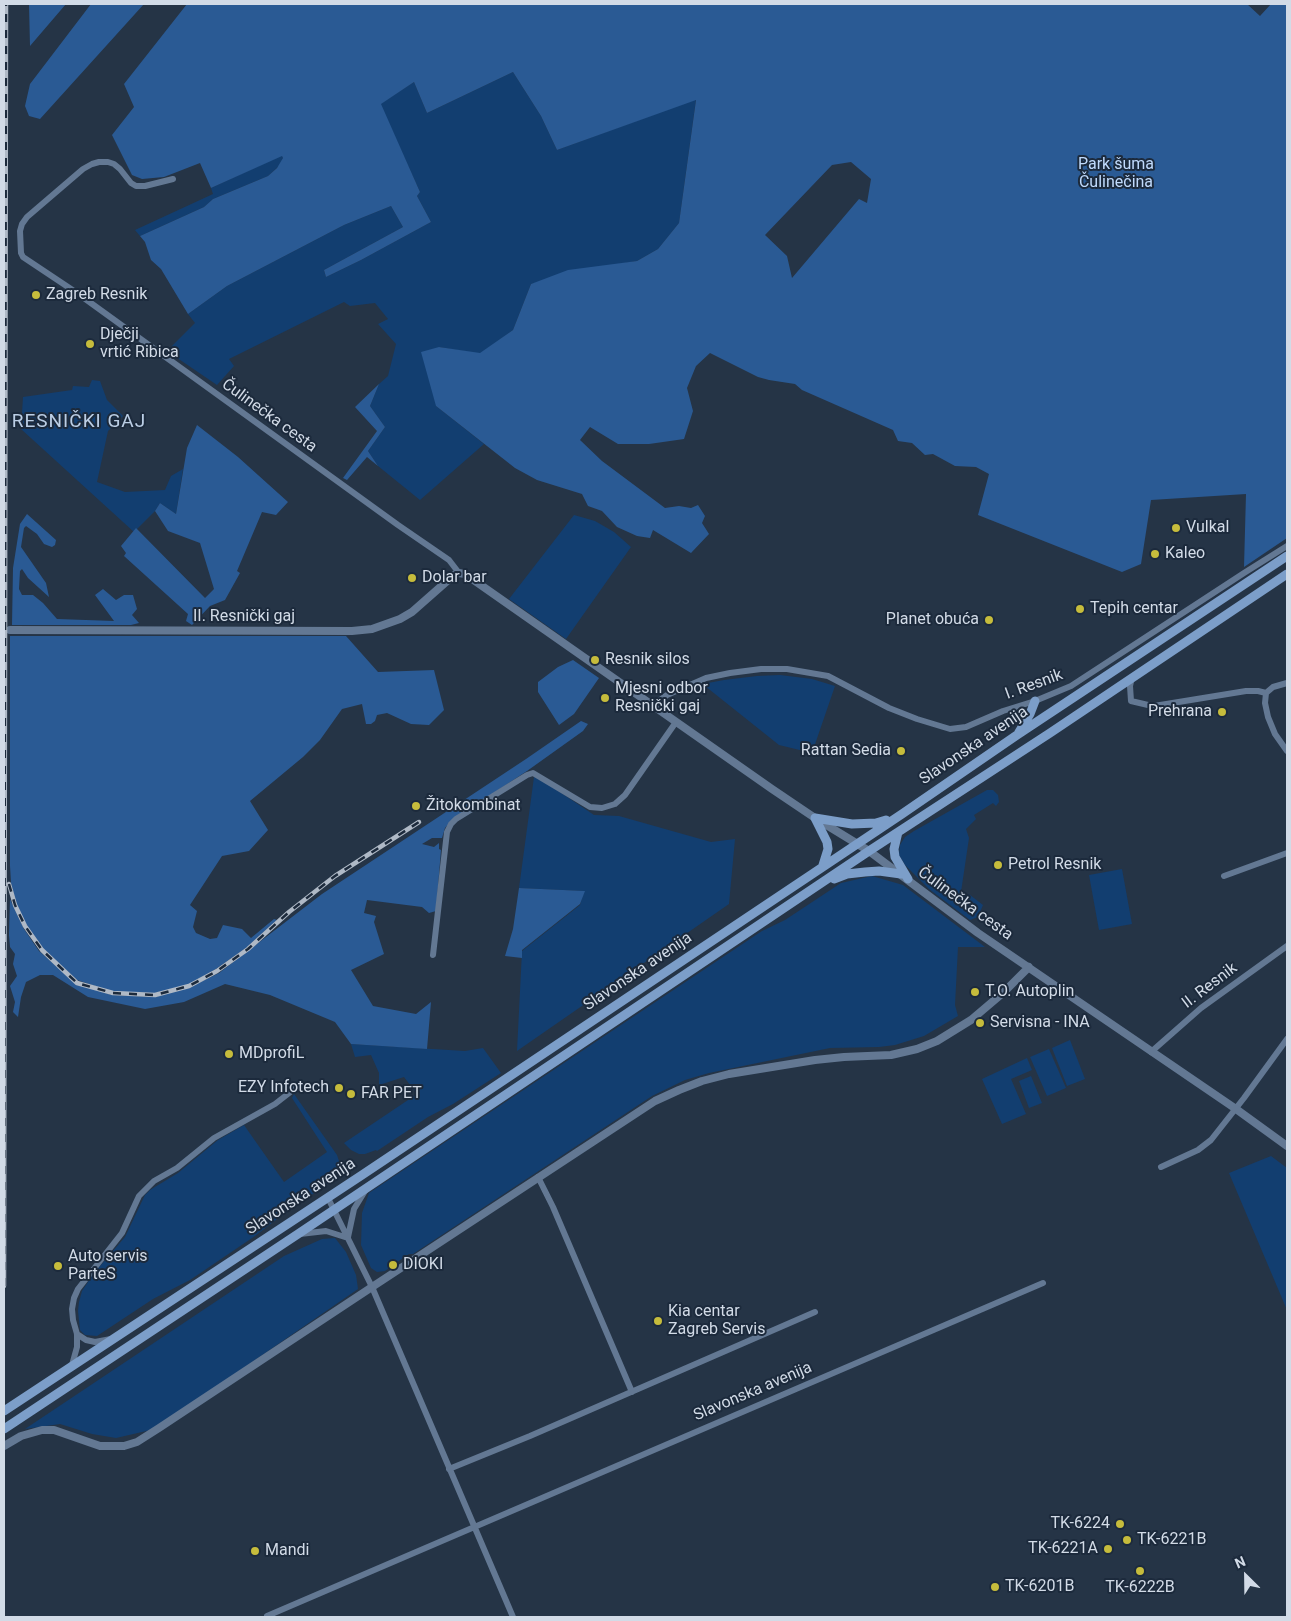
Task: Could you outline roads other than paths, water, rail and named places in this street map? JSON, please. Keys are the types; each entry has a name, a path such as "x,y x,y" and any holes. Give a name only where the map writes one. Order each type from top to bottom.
{"main road":[{"name":"Slavonska avenija","path":"4,1411 328,1198 1287,556"},
{"name":"Slavonska avenija","path":"4,1429 1287,574"},
{"path":"1017,735 1030,714 1035,701"},
{"path":"815,818 852,824 868,824 902,814"},
{"path":"815,818 827,842 828,848 824,866"},
{"path":"898,832 894,849 895,856 905,877"},
{"path":"825,882 847,874 879,871 905,877"}],"street":[{"name":"Čulinečka cesta","path":"173,179 145,186 136,186 114,164 108,162 92,164 83,169 27,217 20,231 22,257 77,293 449,560 459,573 472,578 652,706 815,818 869,851 1029,968 1287,1146"},
{"name":"I. Resnik","path":"652,706 668,695 706,678 761,669 787,669 828,676 889,708 918,719 950,729 966,727 1003,710 1035,701 1071,686 1287,546"},
{"name":"II. Resnički gaj","path":"10,630 352,631 372,629 400,619 412,612 450,578 459,573"},
{"path":"1132,677 1130,686 1131,701 1154,706 1246,691 1266,693"},
{"path":"1287,683 1273,686 1266,693 1265,702 1268,717 1275,734 1287,751"},
{"path":"433,956 447,832 456,819 533,773 590,806 602,808 615,804 625,794 676,722"},
{"path":"1224,876 1287,853"},
{"name":"II. Resnik","path":"1151,1052 1201,1008 1287,946"},
{"path":"4,1446 21,1436 42,1430 54,1430 100,1446 124,1446 137,1442 655,1101 702,1081 729,1074 844,1057 892,1055 937,1041 972,1020 1029,968"},
{"path":"1161,1167 1198,1150 1211,1140 1287,1039"},
{"path":"72,1365 77,1347 77,1334 72,1309 78,1289 122,1233 139,1196 144,1190 165,1174 177,1168 214,1138 260,1113 286,1096 295,1086"},
{"path":"538,1177 553,1207 632,1392"},
{"name":"Slavonska avenija","path":"348,1238 354,1209 369,1187"},
{"path":"328,1198 333,1210"},
{"name":"Slavonska avenija","path":"333,1210 372,1286 513,1617"},
{"name":"Slavonska avenija","path":"298,1234 326,1231 348,1238"},
{"name":"Slavonska avenija","path":"267,1616 1043,1282"},
{"path":"449,1469 530,1436 815,1312"},
{"path":"77,1334 86,1340 95,1342 111,1339"}],"railway":[{"path":"4,1286 6,4"},
{"path":"9,884 15,905 25,926 42,950 77,983 113,993 155,995 189,986 217,971 248,949 289,912 335,876 419,822"}],"place":[{"name":"Zagreb Resnik","path":"36,295"},
{"name":"Dječji vrtić Ribica","path":"90,344"},
{"name":"Vulkal","path":"1176,528"},
{"name":"Kaleo","path":"1155,554"},
{"name":"Dolar bar","path":"412,578"},
{"name":"Tepih centar","path":"1080,609"},
{"name":"Planet obuća","path":"989,620"},
{"name":"Resnik silos","path":"595,660"},
{"name":"Mjesni odbor Resnički gaj","path":"605,698"},
{"name":"Prehrana","path":"1222,712"},
{"name":"Rattan Sedia","path":"901,751"},
{"name":"Žitokombinat","path":"416,806"},
{"name":"Petrol Resnik","path":"998,865"},
{"name":"T.O. Autoplin","path":"975,992"},
{"name":"Servisna - INA","path":"980,1023"},
{"name":"MDprofiL","path":"229,1054"},
{"name":"EZY Infotech","path":"339,1088"},
{"name":"FAR PET","path":"351,1094"},
{"name":"DIOKI","path":"393,1265"},
{"name":"Auto servis ParteS","path":"58,1266"},
{"name":"Kia centar Zagreb Servis","path":"658,1321"},
{"name":"TK-6224","path":"1120,1524"},
{"name":"TK-6221B","path":"1127,1540"},
{"name":"TK-6221A","path":"1108,1549"},
{"name":"Mandi","path":"255,1551"},
{"name":"TK-6222B","path":"1140,1571"},
{"name":"TK-6201B","path":"995,1587"}],"district":[{"name":"RESNIČKI GAJ","path":"79,422"}],"park label":[{"name":"Park šuma Čulinečina","path":"1116,174"}]}
